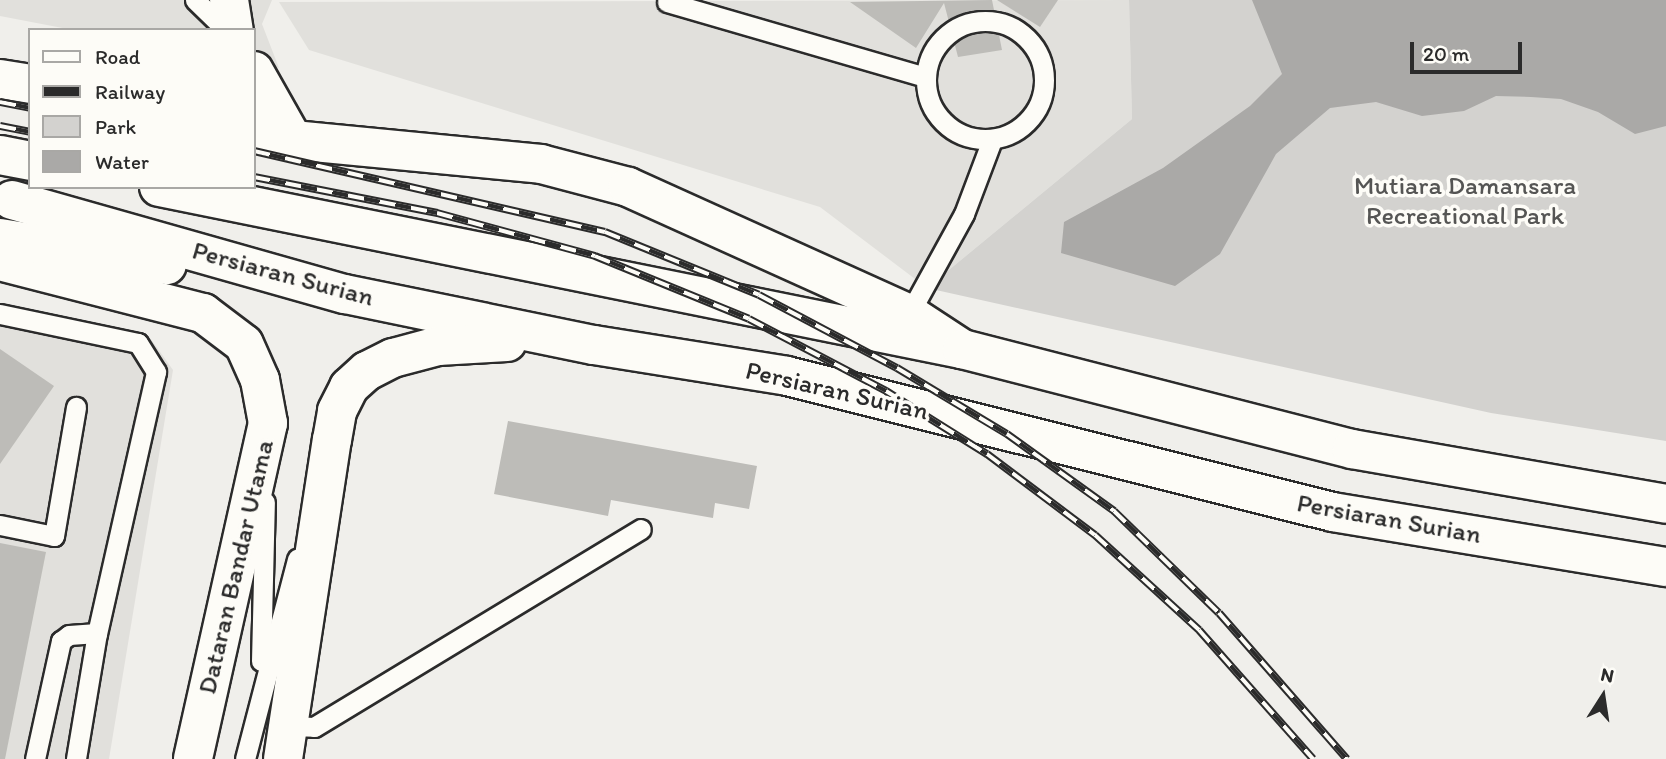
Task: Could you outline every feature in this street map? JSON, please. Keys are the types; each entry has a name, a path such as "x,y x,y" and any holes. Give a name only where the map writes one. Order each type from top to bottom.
{"main road":[{"path":"229,0 234,28"},
{"path":"256,75 292,140"},
{"path":"0,79 28,84"},
{"name":"Persiaran Surian","path":"256,131 292,140 541,164 628,187 909,314 962,349"},
{"path":"0,155 28,161"},
{"name":"Persiaran Surian","path":"169,189 962,349 1352,449 1666,503"},
{"name":"Persiaran Surian","path":"12,200 345,294 593,345 787,376 1333,512 1666,567"},
{"path":"0,238 345,294"},
{"name":"Dataran Bandar Utama","path":"0,261 203,313 244,344 260,380 268,423 193,759"},
{"path":"286,743 337,411 349,387 367,371 393,358 478,341 593,345"}],"lane":[{"path":"195,0 224,28"},
{"path":"667,2 925,77"},
{"path":"971,22 995,22 1029,40 1045,73 1044,92 1026,124 992,140 971,139 952,130 927,97 925,77 942,39 971,22"},
{"path":"909,314 964,214 992,140"},
{"path":"0,314 138,343 156,372 97,633 76,759"},
{"path":"0,525 54,536 76,407"},
{"path":"260,690 268,423"},
{"path":"244,759 260,690 332,440"},
{"path":"286,743 641,529"},
{"path":"36,759 57,650 69,635 97,633"}],"shaded area":[{"path":"0,0 272,0 262,24 279,68 256,63 256,28 63,28 0,16"},
{"path":"1129,0 1132,119 927,288 820,207 309,50 279,2"},
{"path":"0,311 150,338 173,370 109,759 0,759"}],"green space":[{"name":"Mutiara Damansara Recreational Park","path":"1129,0 1666,0 1666,441 1491,413 927,288 1132,119"}],"water":[{"path":"1252,0 1666,0 1666,126 1635,134 1598,112 1561,99 1531,97 1496,96 1464,111 1422,116 1376,102 1330,108 1276,154 1220,254 1175,286 1061,253 1064,222 1163,168 1250,106 1282,74"}],"building":[{"path":"992,0 1002,50 958,57 944,3 916,48 850,2"},
{"path":"997,0 1058,0 1040,27"},
{"path":"0,349 54,386 0,464"},
{"path":"508,421 757,466 749,509 715,503 713,518 611,500 608,516 494,494"},
{"path":"0,543 46,552 5,759 0,759"}],"railway":[{"path":"0,102 28,108"},
{"path":"0,126 28,132"},
{"path":"256,151 605,232 759,295 897,368 1007,434 1114,511 1219,613 1347,759"},
{"path":"256,177 437,213 595,256 749,319 886,391 987,454 1095,535 1199,630 1313,759"}]}
